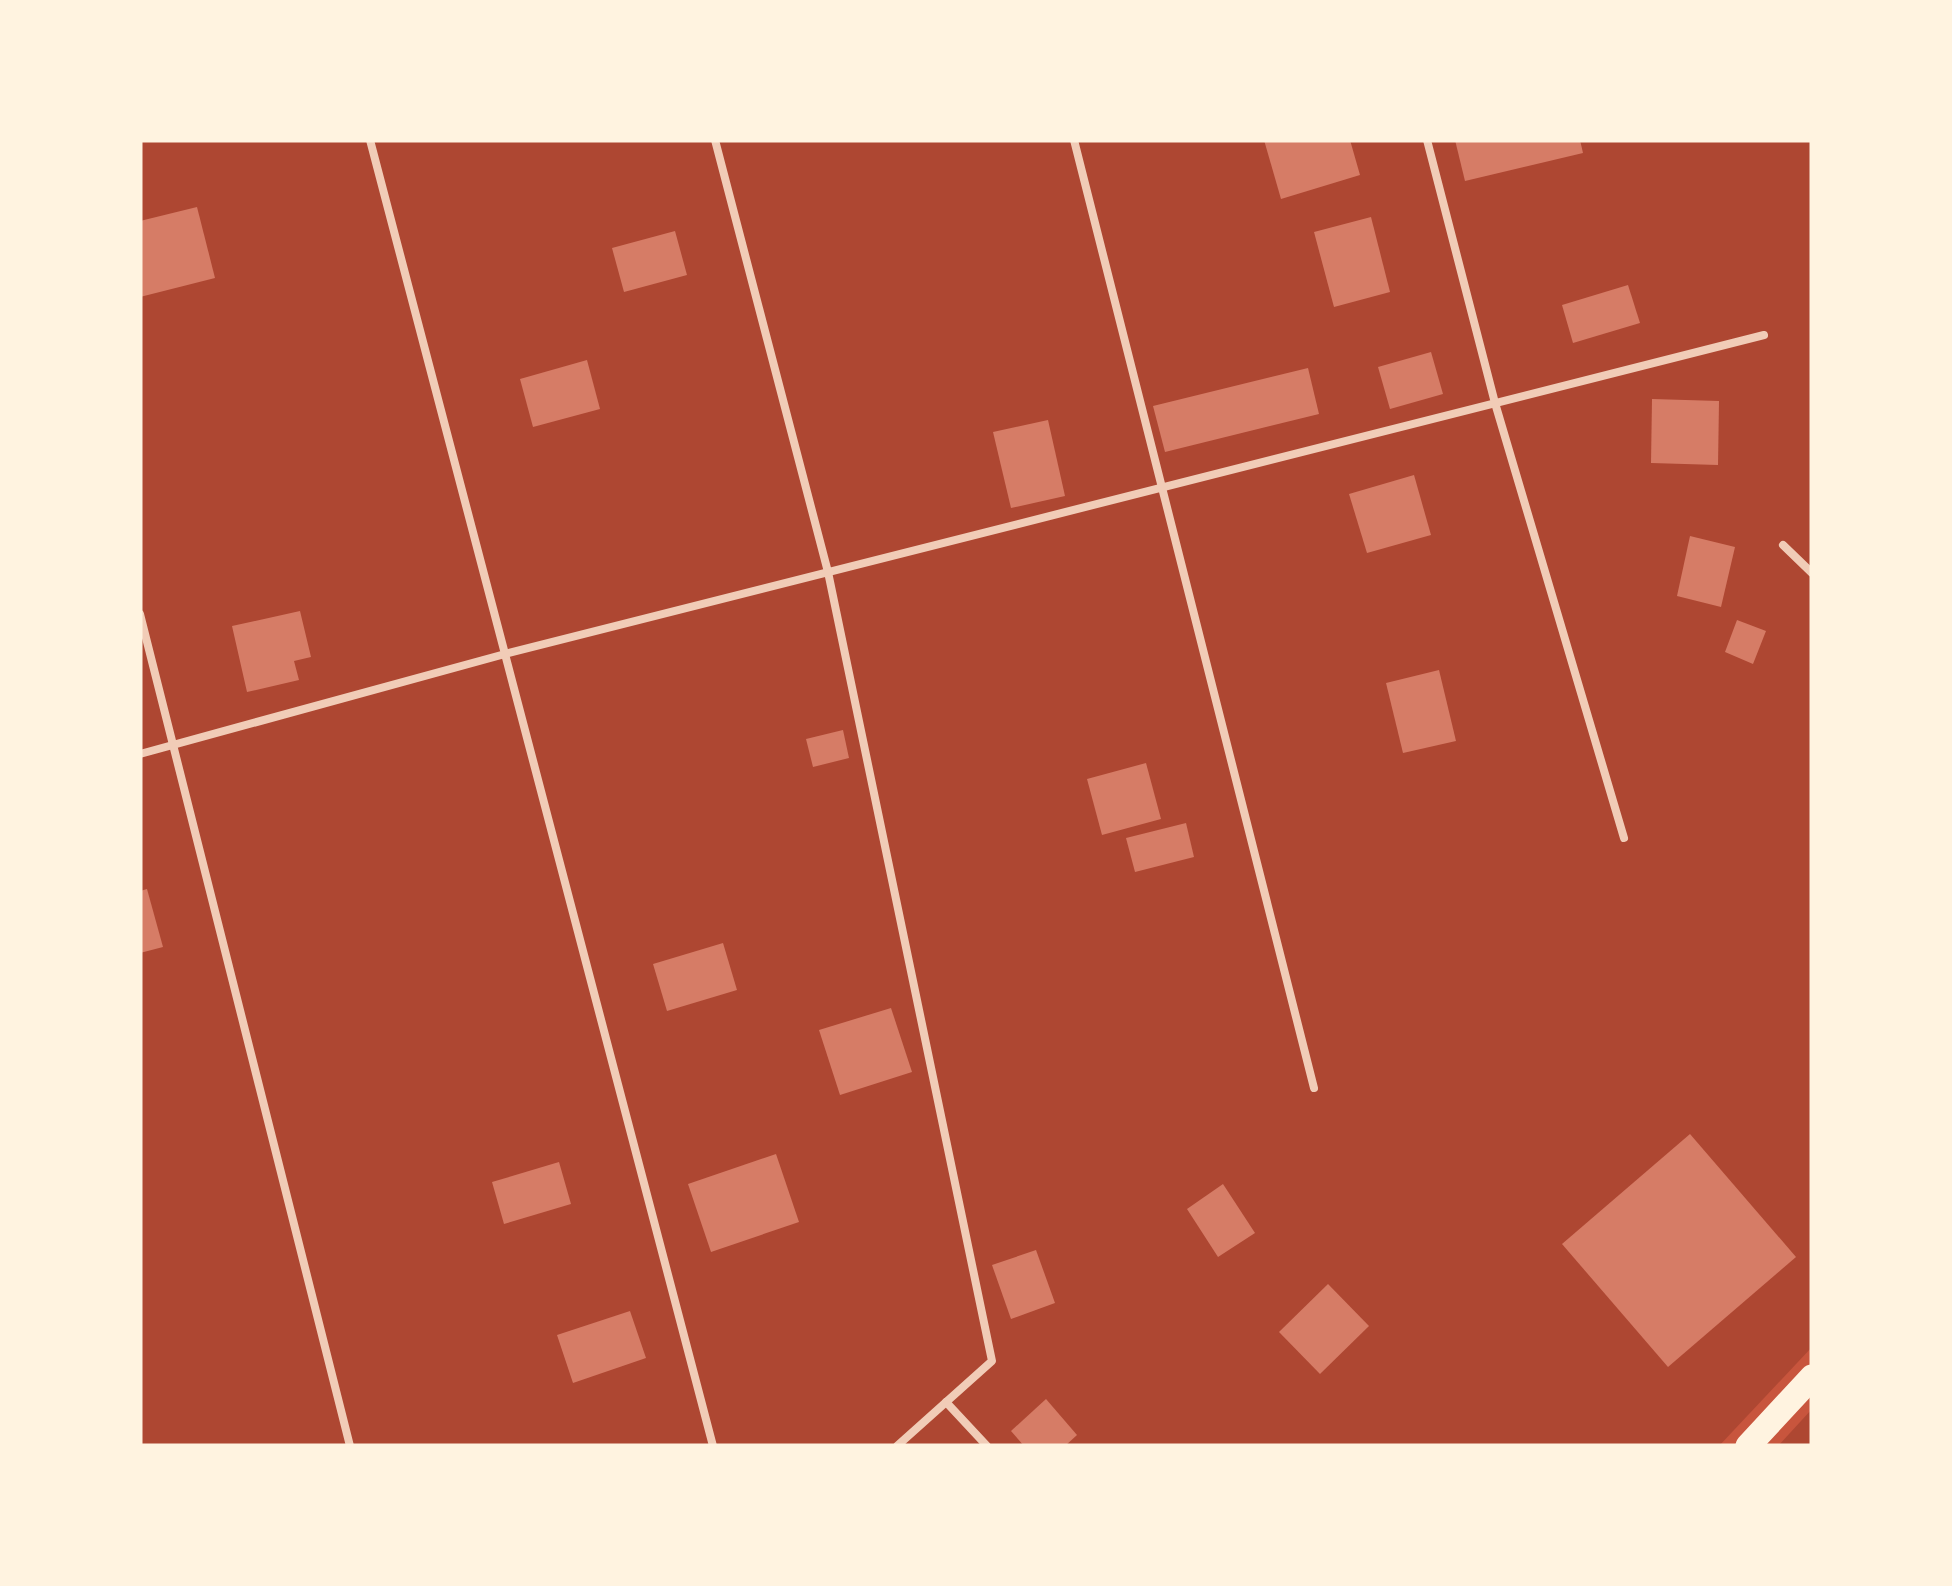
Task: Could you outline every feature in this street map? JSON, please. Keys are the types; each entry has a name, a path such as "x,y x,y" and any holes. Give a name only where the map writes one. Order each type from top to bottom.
{"main road":[{"path":"1748,1446 1812,1377"}],"lane":[{"path":"370,140 712,1446"},
{"path":"715,140 828,572 992,1361 897,1446"},
{"path":"1074,140 1314,1088"},
{"path":"1427,140 1496,403 1624,838"},
{"path":"140,754 505,654 1764,334"},
{"path":"1782,545 1812,573"},
{"path":"140,614 350,1446"},
{"path":"946,1402 987,1446"}],"shaded area":[{"path":"140,140 1812,140 1812,1347 1719,1446 140,1446"},
{"path":"1812,1409 1812,1446 1778,1446"}],"building":[{"path":"1264,140 1350,140 1360,175 1281,199"},
{"path":"1455,140 1580,140 1583,153 1465,181"},
{"path":"197,207 215,278 140,297 140,221"},
{"path":"1371,217 1390,292 1334,307 1314,232"},
{"path":"675,231 687,275 624,292 612,248"},
{"path":"1628,285 1640,323 1573,343 1562,305"},
{"path":"1431,352 1443,394 1390,409 1378,367"},
{"path":"587,360 600,409 533,427 520,379"},
{"path":"1308,368 1319,414 1165,452 1153,406"},
{"path":"1652,399 1719,401 1718,465 1651,463"},
{"path":"1048,420 1065,496 1011,508 993,432"},
{"path":"1414,475 1431,535 1367,553 1349,494"},
{"path":"1690,536 1735,547 1721,607 1677,596"},
{"path":"300,611 311,657 294,661 299,680 247,692 232,626"},
{"path":"1737,620 1766,631 1753,664 1725,652"},
{"path":"1439,670 1456,741 1403,753 1386,683"},
{"path":"843,730 849,758 813,767 806,739"},
{"path":"1146,763 1161,819 1102,835 1087,779"},
{"path":"1186,823 1194,857 1135,872 1126,838"},
{"path":"147,889 163,947 140,953 140,891"},
{"path":"723,943 737,990 667,1011 653,964"},
{"path":"891,1008 912,1072 840,1095 819,1030"},
{"path":"1690,1134 1796,1257 1668,1367 1562,1244"},
{"path":"776,1154 799,1222 711,1252 688,1184"},
{"path":"559,1162 571,1204 504,1224 492,1182"},
{"path":"1223,1184 1255,1233 1218,1257 1187,1209"},
{"path":"1036,1250 1055,1303 1011,1319 992,1265"},
{"path":"1328,1284 1369,1326 1320,1374 1279,1332"},
{"path":"630,1311 646,1358 573,1383 557,1335"},
{"path":"1046,1399 1077,1435 1065,1446 1024,1446 1011,1431"}]}
